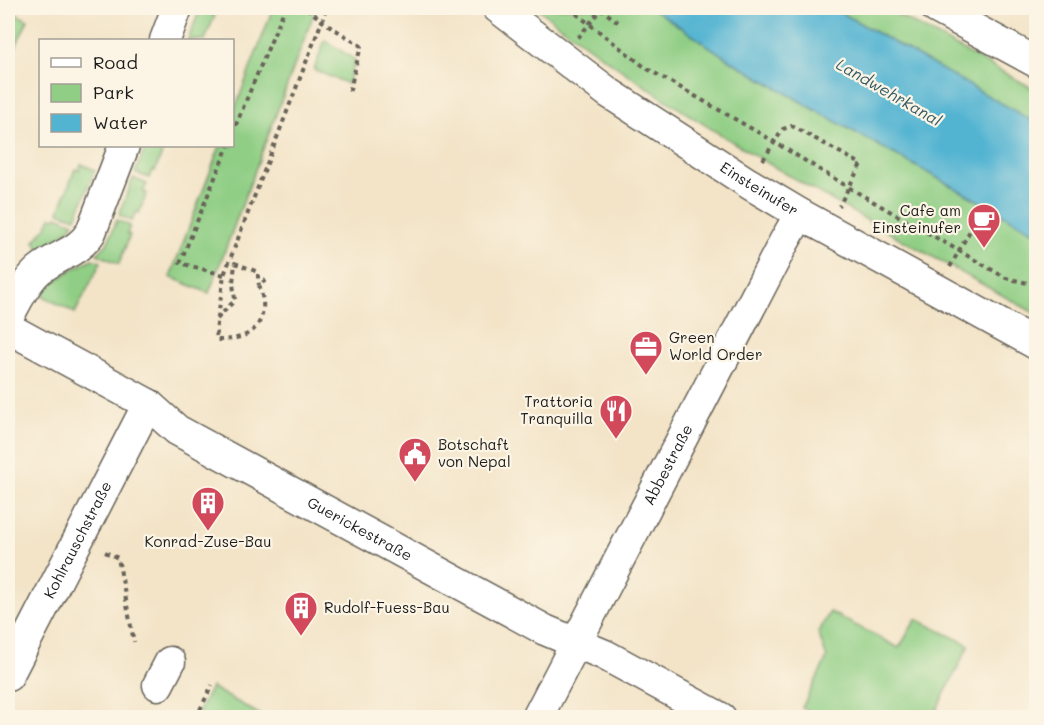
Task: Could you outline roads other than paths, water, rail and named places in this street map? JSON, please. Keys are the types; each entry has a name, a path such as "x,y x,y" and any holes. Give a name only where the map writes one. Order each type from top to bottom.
{"street":[{"path":"165,39 177,8"},
{"name":"Einsteinufer","path":"498,8 609,93 748,183 1036,344"},
{"path":"936,8 1036,62"},
{"path":"8,317 37,272 86,241 124,147"},
{"name":"Abbestraße","path":"537,717 800,214"},
{"name":"Guerickestraße","path":"8,328 148,404 177,430 545,630 606,655 722,717"},
{"name":"Kohlrauschstraße","path":"8,676 148,404"}],"water":[{"name":"Landwehrkanal","path":"652,8 833,8 1036,123 1036,233 815,110 728,59"}],"place":[{"name":"Cafe am Einsteinufer","path":"984,249"},
{"name":"Green World Order","path":"646,376"},
{"name":"Trattoria Tranquilla","path":"616,440"},
{"name":"Botschaft von Nepal","path":"415,483"},
{"name":"Konrad-Zuse-Bau","path":"208,532"},
{"name":"Rudolf-Fuess-Bau","path":"301,637"}]}
